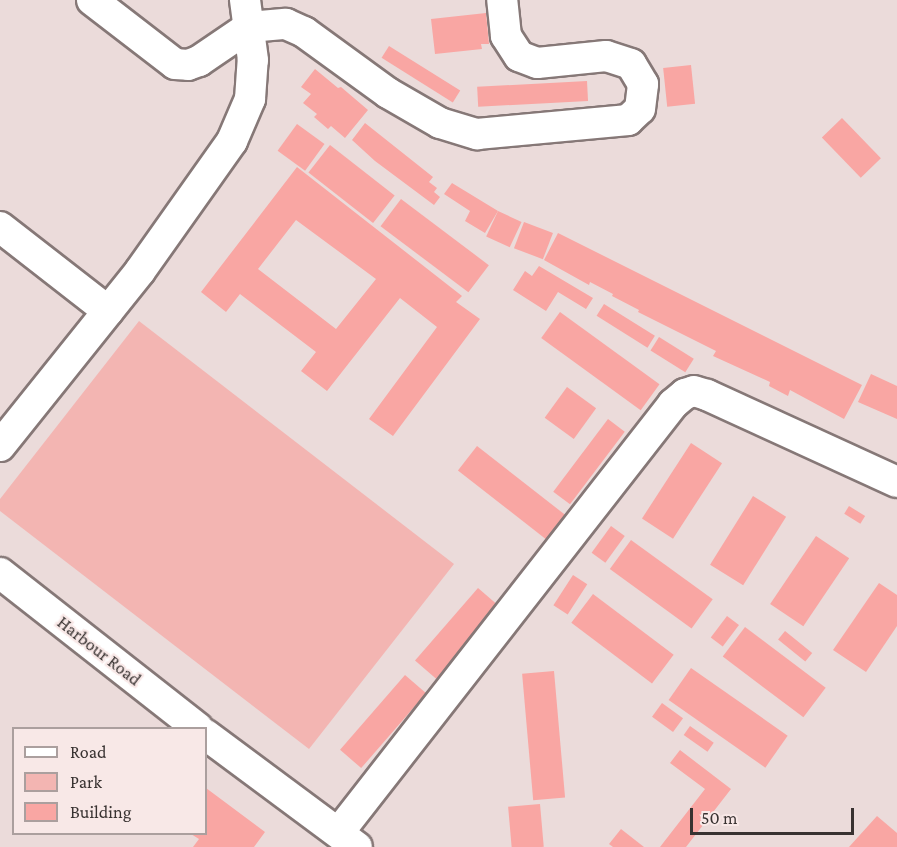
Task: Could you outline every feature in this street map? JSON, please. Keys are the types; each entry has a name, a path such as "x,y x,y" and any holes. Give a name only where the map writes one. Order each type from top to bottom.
{"street":[{"path":"92,0 175,64 188,65 199,62 247,13"},
{"path":"247,13 286,24 304,32 388,93 440,123 477,134 628,120 640,109 643,84 631,64 606,56 537,63 519,56 506,36 502,0"},
{"path":"0,446 108,311 232,141 250,99 253,60 247,13"},
{"path":"0,227 108,311"},
{"path":"207,736 348,839 673,404 685,394 694,391 707,395 897,483"},
{"name":"Harbour Road","path":"0,573 195,727"}],"green space":[{"path":"139,321 454,564 309,749 0,511 0,499"}],"building":[{"path":"486,13 489,44 481,44 482,49 435,54 431,19"},
{"path":"389,46 460,91 453,102 382,58"},
{"path":"691,65 695,104 667,107 663,68"},
{"path":"315,69 368,110 345,138 331,126 328,129 314,117 317,114 303,103 311,94 301,87"},
{"path":"587,81 588,101 478,107 477,87"},
{"path":"842,118 881,158 861,178 822,137"},
{"path":"365,123 433,177 429,182 437,188 434,192 440,197 434,205 375,161 352,140"},
{"path":"297,124 325,144 305,171 278,151"},
{"path":"330,145 395,195 373,223 308,173"},
{"path":"297,167 462,296 456,302 480,319 393,436 369,419 437,327 400,298 327,391 301,371 316,352 240,294 226,312 201,292","holes":["296,220 376,279 336,329 258,269"]},
{"path":"452,183 498,211 485,233 465,221 470,211 444,194"},
{"path":"401,199 489,265 468,292 381,226"},
{"path":"498,211 522,222 510,247 486,236"},
{"path":"524,222 553,233 543,259 514,248"},
{"path":"558,233 862,385 844,419 790,390 788,396 769,386 770,382 713,356 716,351 638,312 639,310 612,296 613,294 590,282 589,285 544,260"},
{"path":"539,266 593,298 586,309 558,292 546,311 513,290 525,271 532,276"},
{"path":"604,304 655,336 647,348 597,316"},
{"path":"560,312 660,384 641,410 541,338"},
{"path":"659,337 694,359 685,372 651,351"},
{"path":"871,374 897,386 897,419 858,402"},
{"path":"567,387 596,408 574,439 545,418"},
{"path":"608,419 625,432 570,504 553,492"},
{"path":"691,443 722,463 673,539 642,518"},
{"path":"477,446 568,517 549,541 458,470"},
{"path":"753,496 786,517 743,585 710,565"},
{"path":"849,506 865,516 860,524 844,514"},
{"path":"611,526 625,536 605,563 592,553"},
{"path":"816,536 849,558 803,626 770,604"},
{"path":"631,540 713,599 692,628 610,569"},
{"path":"573,575 587,584 568,614 553,605"},
{"path":"879,583 897,595 897,626 866,672 833,650"},
{"path":"478,588 499,606 436,679 415,660"},
{"path":"593,594 674,655 652,684 571,623"},
{"path":"727,616 739,625 723,647 711,638"},
{"path":"745,627 826,688 803,717 723,657"},
{"path":"785,631 812,653 805,662 778,640"},
{"path":"691,668 788,736 765,768 669,700"},
{"path":"554,671 565,798 533,800 522,674"},
{"path":"405,675 426,693 361,768 340,750"},
{"path":"662,703 683,718 673,732 652,717"},
{"path":"690,726 714,743 707,752 684,735"},
{"path":"680,750 731,789 686,847 660,847 705,789 670,763"},
{"path":"207,789 265,832 254,847 193,847 199,839 193,835 207,835"},
{"path":"540,804 544,847 512,847 508,807"},
{"path":"877,816 897,833 897,847 849,847"},
{"path":"621,829 644,847 613,847 609,844"}]}
